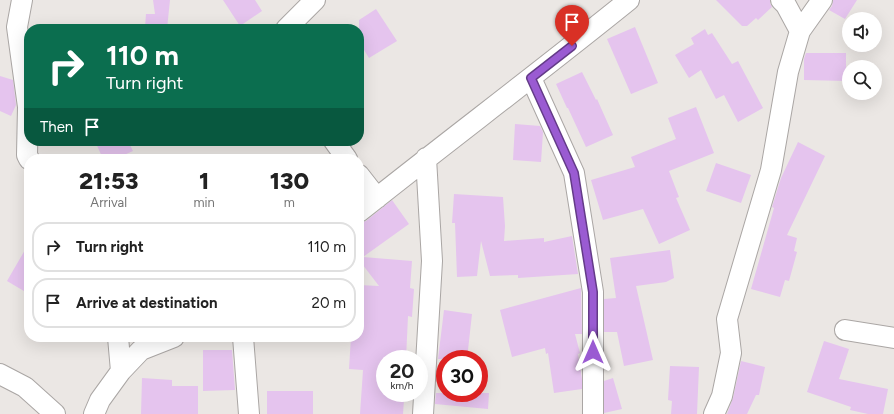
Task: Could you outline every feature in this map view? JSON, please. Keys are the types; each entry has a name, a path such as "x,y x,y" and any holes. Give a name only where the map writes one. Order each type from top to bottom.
{"street":[{"path":"22,0 17,27 24,79"},
{"path":"291,24 315,0"},
{"path":"364,208 629,0"},
{"path":"781,0 786,5 800,31"},
{"path":"714,414 722,396 730,353 727,319 771,170 788,72 800,31 822,0"},
{"path":"531,78 574,173 593,292 593,414"},
{"path":"423,414 432,260 426,158"},
{"path":"364,181 377,198"},
{"path":"845,330 894,338"},
{"path":"118,342 121,371"},
{"path":"94,414 100,400 121,371 141,350 161,342"},
{"path":"244,342 249,414"},
{"path":"0,374 24,387 55,414"}],"building":[{"path":"153,0 170,0 168,24 145,24 146,14 155,14"},
{"path":"223,0 255,0 262,11 243,24 239,24"},
{"path":"716,0 770,0 772,7 758,20 756,18 747,26 742,26"},
{"path":"833,0 857,0 849,12 842,12 842,17 829,10 832,6"},
{"path":"376,9 397,41 369,58 364,50 364,24 359,24 359,20"},
{"path":"635,27 658,83 631,94 607,39"},
{"path":"705,29 708,35 712,33 732,64 738,61 763,108 738,122 724,95 716,99 701,70 689,78 675,55 694,44 691,38"},
{"path":"806,53 846,53 846,60 842,60 842,81 804,80 804,59"},
{"path":"582,72 596,100 597,99 613,135 586,147 556,84"},
{"path":"0,76 13,80 16,105 11,116 0,111"},
{"path":"696,107 714,153 669,171 679,197 676,198 690,230 659,244 643,209 603,220 591,180 635,167 631,157 676,139 668,118"},
{"path":"515,124 540,126 543,132 541,162 513,160"},
{"path":"798,142 825,156 787,235 797,238 794,251 797,252 789,281 785,280 780,297 751,289 781,178"},
{"path":"97,146 130,146 133,151 126,154 101,154"},
{"path":"716,163 751,175 741,203 706,191"},
{"path":"454,194 503,197 505,226 504,241 544,238 544,242 572,236 578,274 518,278 518,275 490,276 481,241 477,276 457,277 455,223 452,223"},
{"path":"392,200 409,224 364,256 364,222"},
{"path":"670,250 674,278 666,282 636,286 653,360 624,366 617,332 604,332 604,299 616,298 610,258"},
{"path":"24,252 24,291 7,281"},
{"path":"364,257 412,261 410,288 414,289 412,317 408,316 406,350 376,350 376,402 404,402 403,414 360,414 363,370 349,369 351,342 364,342 364,285 379,286 364,266"},
{"path":"581,288 582,334 575,334 580,353 578,354 582,389 554,393 548,353 546,354 545,348 512,357 500,310"},
{"path":"444,310 472,314 468,350 439,350"},
{"path":"824,341 849,349 839,379 888,389 883,414 868,414 850,410 851,407 807,392"},
{"path":"203,350 232,350 235,390 203,391"},
{"path":"741,361 765,367 759,395 756,395 747,414 727,414 733,398"},
{"path":"670,366 699,367 697,414 671,414 672,401 668,400"},
{"path":"142,378 172,380 172,386 198,386 198,414 141,414"},
{"path":"613,378 622,409 604,413 604,381"},
{"path":"267,391 313,391 313,414 267,414"},
{"path":"436,393 436,402 488,402 489,393 488,409 435,404"}],"route":[{"path":"572,46 531,78 574,173 593,292 593,352"}]}
